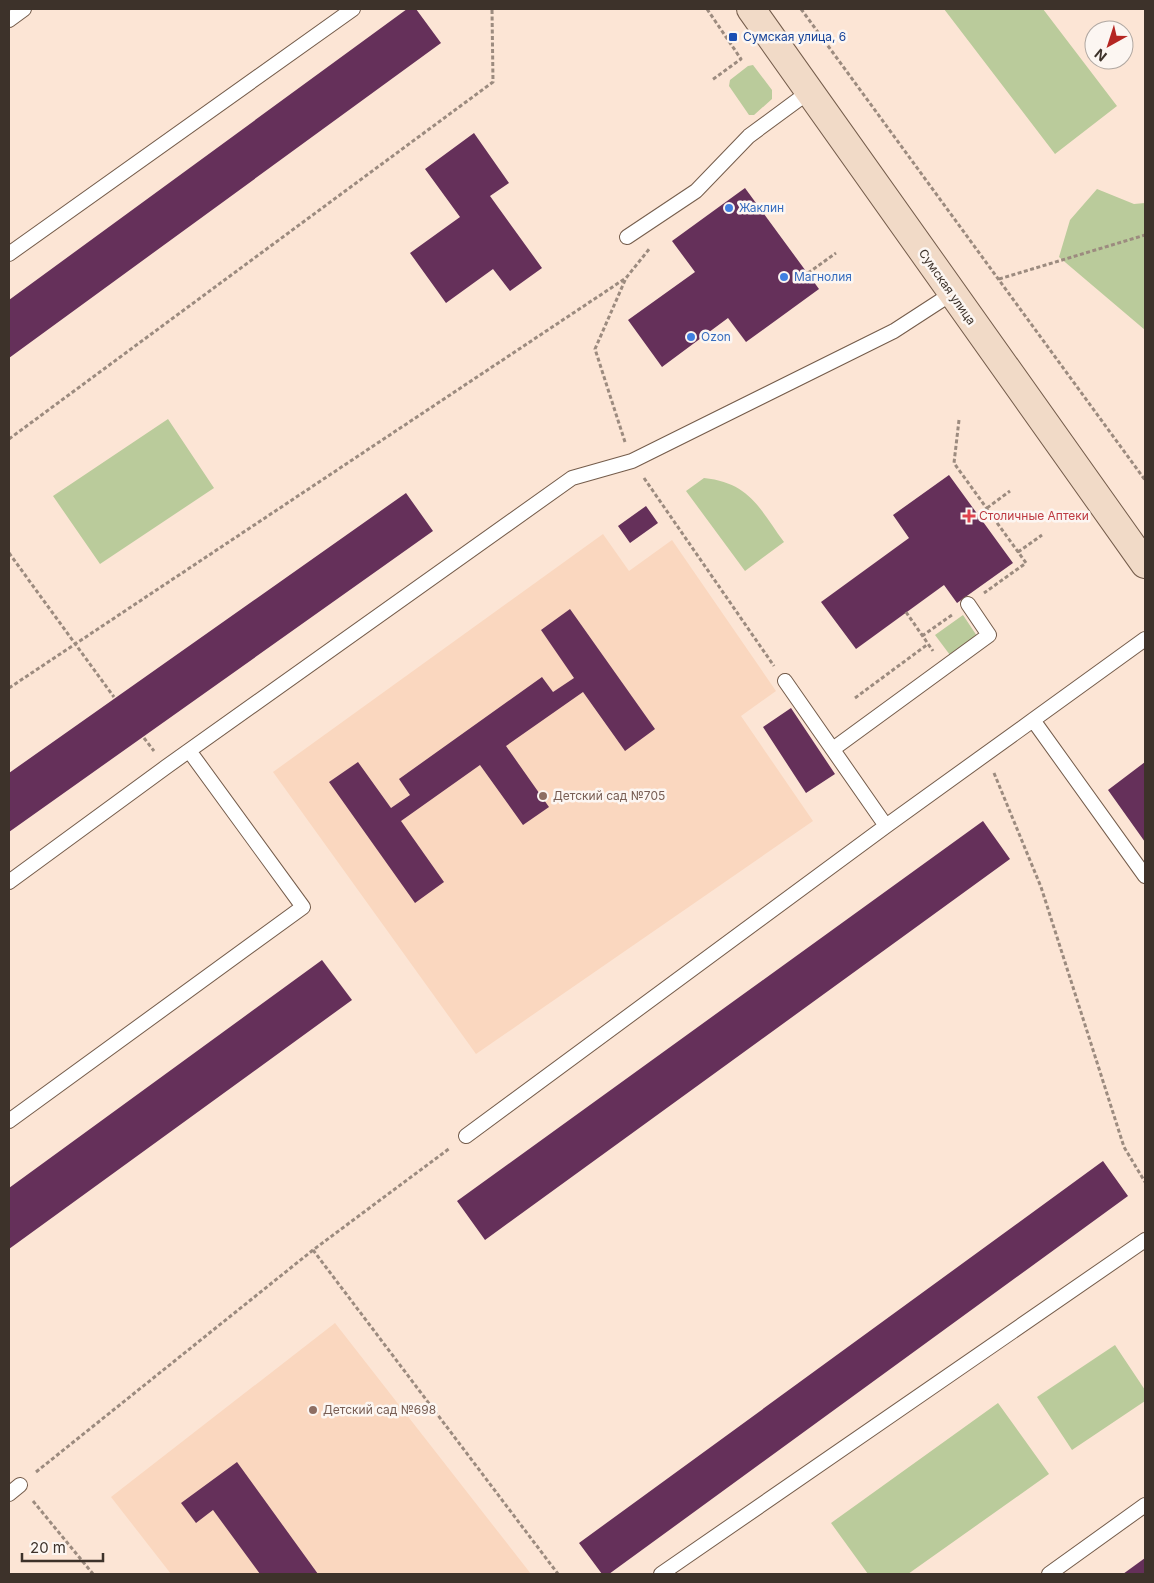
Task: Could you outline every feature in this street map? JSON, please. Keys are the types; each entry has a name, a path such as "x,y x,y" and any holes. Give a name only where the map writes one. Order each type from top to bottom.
{"street":[{"name":"Сумская улица","path":"751,9 1145,564"}],"lane":[{"path":"9,20 24,9"},
{"path":"9,254 353,9"},
{"path":"627,237 696,191 749,136 810,91"},
{"path":"9,882 572,478 632,461 894,331 952,294"},
{"path":"832,749 989,635 968,604"},
{"path":"466,1136 886,826 1145,639"},
{"path":"785,681 886,826"},
{"path":"1033,720 1145,876"},
{"path":"9,1121 303,907 190,752"},
{"path":"661,1574 1145,1240"},
{"path":"9,1494 20,1485"},
{"path":"1050,1574 1145,1505"}],"path":[{"path":"9,439 493,82 492,9"},
{"path":"707,9 741,59 712,80"},
{"path":"800,9 1145,480"},
{"path":"999,279 1145,235"},
{"path":"808,273 836,253"},
{"path":"9,688 626,278"},
{"path":"922,636 1026,563 954,463 959,420"},
{"path":"987,508 1010,491"},
{"path":"1018,552 1042,534"},
{"path":"9,553 114,697"},
{"path":"906,612 944,668"},
{"path":"854,698 928,644"},
{"path":"986,754 1041,887 1124,1147 1145,1182"},
{"path":"93,1574 20,1485 313,1250 466,1136"},
{"path":"313,1250 558,1574"}],"shaded area":[{"name":"Детский сад №705","path":"603,534 629,571 672,540 776,691 741,716 813,821 476,1054 273,772"},
{"name":"Детский сад №698","path":"335,1323 531,1574 171,1574 111,1497"}],"green space":[{"path":"944,9 1043,9 1084,63 1084,70 1090,70 1117,106 1055,154"},
{"path":"753,65 772,90 772,99 754,115 749,115 729,86 730,80 748,66"},
{"path":"1097,189 1134,204 1145,203 1145,330 1059,257 1070,220"},
{"path":"168,419 214,488 100,564 53,496"},
{"path":"704,478 732,485 743,491 760,508 784,542 745,571 686,491"},
{"path":"963,615 977,636 950,655 935,635"},
{"path":"1115,1345 1145,1390 1145,1401 1072,1450 1037,1397"},
{"path":"998,1403 1049,1474 908,1574 868,1574 831,1523"}],"building":[{"path":"407,9 416,9 441,43 9,358 9,300"},
{"path":"474,133 509,183 490,196 542,268 510,291 493,269 446,303 410,253 460,217 425,169"},
{"path":"745,188 819,289 746,342 728,318 662,367 628,320 695,272 672,241"},
{"path":"949,475 1013,563 957,603 944,585 856,649 821,602 909,538 893,515"},
{"path":"406,493 433,531 9,832 9,773"},
{"path":"646,506 658,523 630,543 618,526"},
{"path":"570,609 655,729 625,751 583,692 506,746 549,807 523,825 480,765 401,821 444,882 415,903 329,782 358,762 391,808 410,795 399,779 542,677 553,692 574,678 541,630"},
{"path":"791,708 835,774 806,793 763,727"},
{"path":"1145,762 1145,842 1108,790"},
{"path":"983,821 1010,859 485,1240 457,1201"},
{"path":"322,960 352,1000 9,1249 9,1188"},
{"path":"1103,1161 1128,1196 609,1574 602,1574 579,1543"},
{"path":"237,1462 318,1574 260,1574 213,1510 196,1523 181,1503"},
{"path":"1145,1558 1145,1574 1123,1574"}],"place":[{"name":"Сумская улица, 6","path":"733,37"},
{"name":"Жаклин","path":"729,208"},
{"name":"Магнолия","path":"784,277"},
{"name":"Ozon","path":"691,337"},
{"name":"Столичные Аптеки","path":"969,516"},
{"name":"Детский сад №705","path":"543,796"},
{"name":"Детский сад №698","path":"313,1410"}]}
